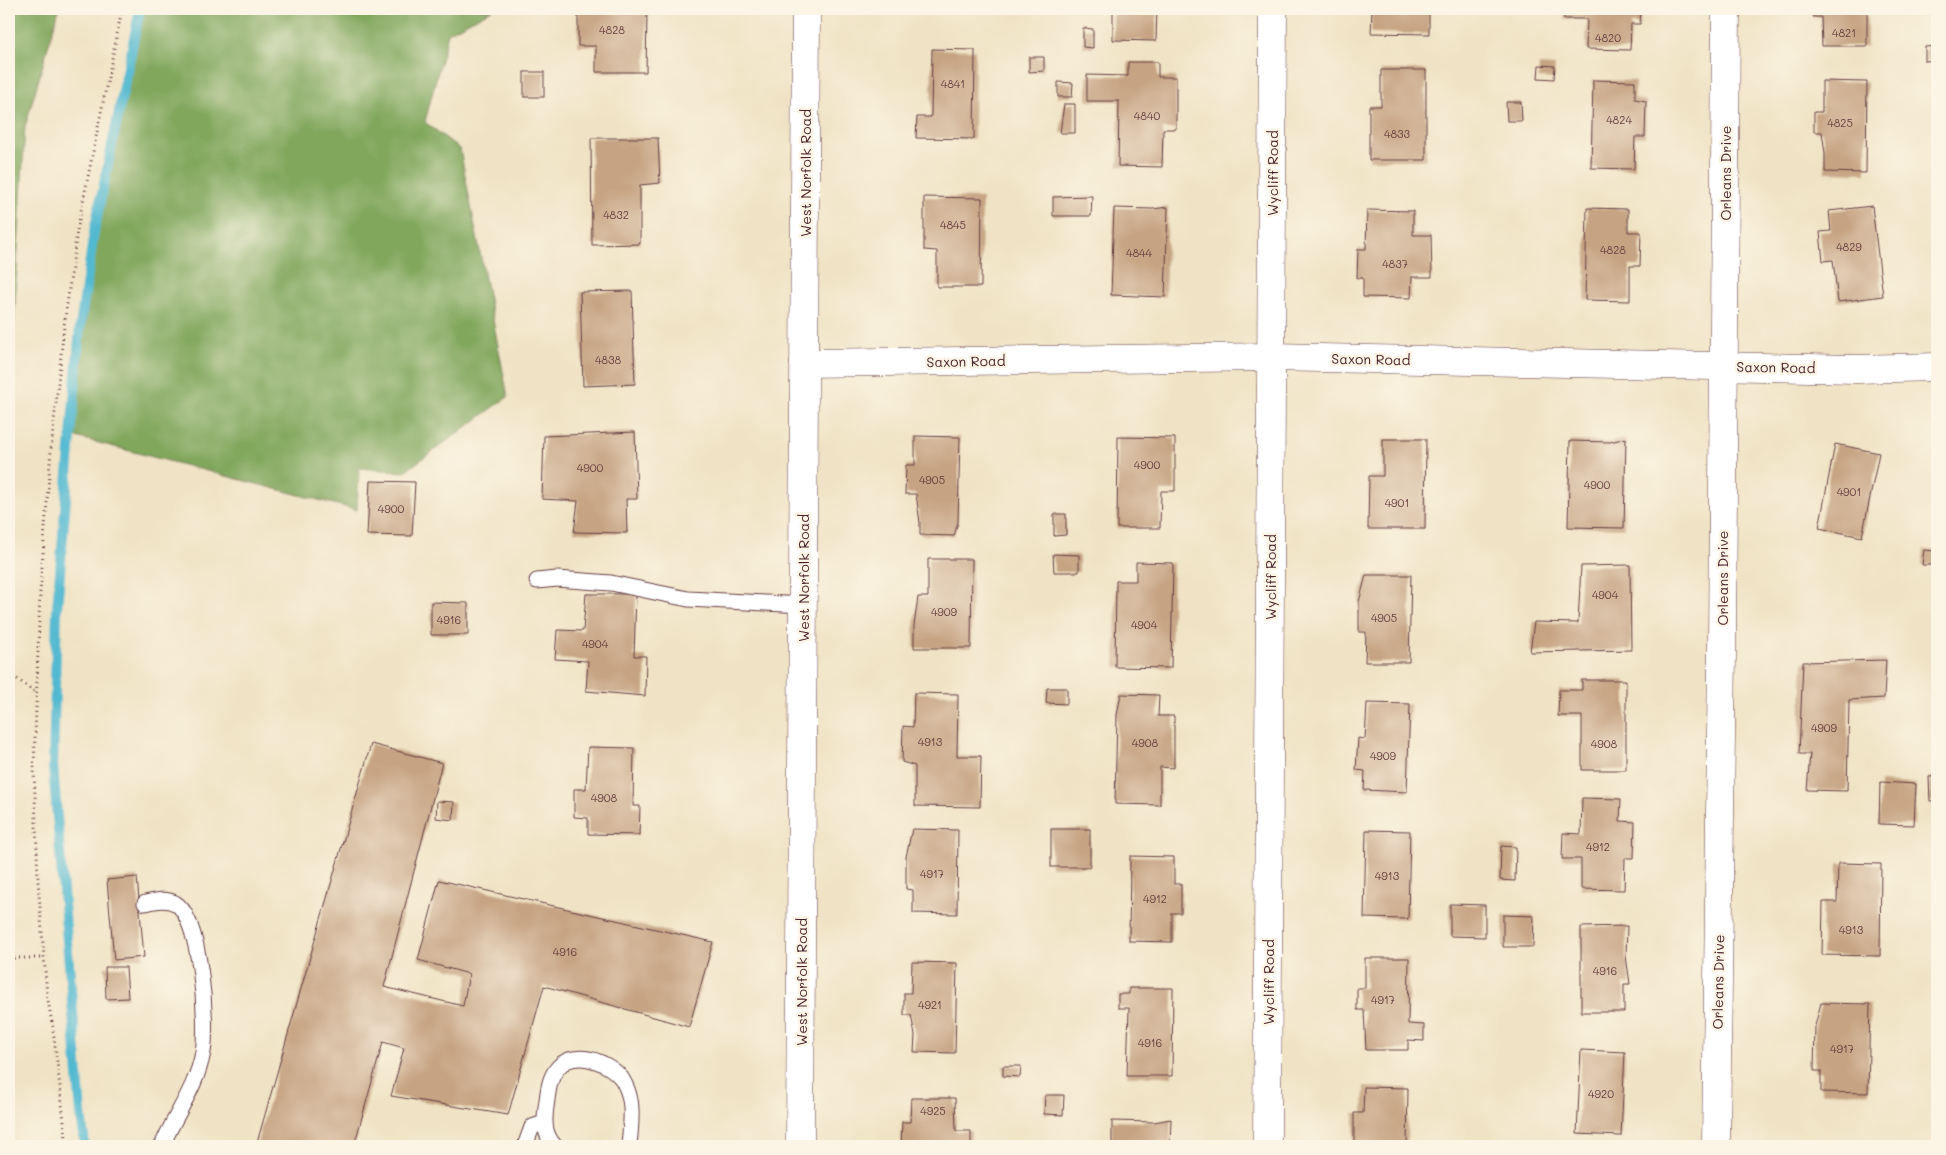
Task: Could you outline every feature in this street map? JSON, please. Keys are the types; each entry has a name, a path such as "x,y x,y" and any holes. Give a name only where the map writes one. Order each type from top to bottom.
{"street":[{"name":"West Norfolk Road","path":"800,1146 806,9"},
{"name":"Wycliff Road","path":"1267,1146 1273,9"},
{"name":"Orleans Drive","path":"1716,1146 1726,9"},
{"name":"Saxon Road","path":"804,363 1271,357 1856,368 1937,367"}],"lane":[{"path":"537,581 557,579 611,583 688,599 803,605"},
{"path":"145,903 164,900 176,903 187,915 198,955 205,1014 203,1052 193,1086 162,1146"},
{"path":"555,1146 549,1140 544,1123 549,1083 556,1070 568,1060 587,1058 612,1069 622,1080 630,1100 629,1146"},
{"path":"525,1146 532,1127 544,1123"}],"path":[{"path":"67,1146 53,1028 47,995 38,881 34,766 40,592 45,519 64,326 77,231 122,9"},
{"path":"9,673 37,694"},
{"path":"9,958 44,958"}],"green space":[{"path":"9,9 59,9 25,127 9,409"},
{"path":"141,9 493,9 448,33 425,122 460,149 508,397 404,472 359,468 357,510 72,436 96,231"}],"building":[{"path":"578,9 637,9 637,12 647,12 646,72 596,72 596,46 578,46"},
{"path":"1113,9 1157,9 1156,41 1113,40"},
{"path":"1372,9 1429,9 1429,34 1371,33"},
{"path":"1564,9 1641,9 1640,24 1631,24 1630,50 1586,49 1587,19 1564,19"},
{"path":"1813,9 1867,9 1867,46 1822,46 1821,17 1813,17"},
{"path":"1083,28 1093,29 1093,48 1083,47"},
{"path":"1937,46 1937,60 1925,61 1925,47"},
{"path":"932,49 975,50 974,139 916,138 917,117 931,117"},
{"path":"1029,57 1044,57 1044,71 1029,72"},
{"path":"1128,62 1158,62 1158,77 1176,77 1176,129 1163,129 1162,167 1118,166 1119,101 1087,101 1087,75 1128,76"},
{"path":"1539,65 1555,66 1554,79 1538,78"},
{"path":"1381,70 1426,70 1426,160 1369,160 1369,106 1381,106"},
{"path":"524,72 544,72 544,97 524,97"},
{"path":"1593,80 1635,81 1635,99 1646,101 1645,137 1635,137 1634,169 1591,168"},
{"path":"1822,81 1867,82 1866,173 1825,172 1822,132 1814,132 1814,112 1822,112"},
{"path":"1058,82 1073,83 1072,97 1058,97"},
{"path":"1506,102 1521,102 1522,121 1507,121"},
{"path":"1064,104 1075,104 1075,133 1060,133"},
{"path":"591,138 658,138 660,183 640,185 640,244 592,245"},
{"path":"1092,196 1091,216 1053,216 1053,197"},
{"path":"924,197 982,198 981,287 937,287 937,251 924,250"},
{"path":"1872,206 1883,296 1838,302 1833,260 1823,261 1820,232 1831,231 1829,211"},
{"path":"1168,207 1165,297 1111,295 1114,208 1153,209"},
{"path":"1587,208 1628,209 1628,232 1641,232 1640,266 1630,266 1630,301 1585,300"},
{"path":"1367,210 1413,211 1413,235 1431,235 1432,277 1412,277 1411,298 1363,297 1363,278 1357,278 1358,249 1366,249"},
{"path":"632,291 635,384 583,386 580,292"},
{"path":"635,432 637,499 626,499 627,533 574,532 578,501 542,499 544,436"},
{"path":"915,436 960,437 958,522 954,536 920,535 916,494 905,494 906,465 915,465"},
{"path":"1118,437 1175,438 1175,491 1161,491 1160,528 1117,528"},
{"path":"1626,438 1624,528 1568,527 1570,441 1610,442"},
{"path":"1383,439 1426,439 1425,529 1368,529 1369,476 1383,476"},
{"path":"1835,444 1879,453 1862,537 1819,528"},
{"path":"370,481 415,482 412,536 367,535"},
{"path":"1054,514 1066,514 1066,535 1054,536"},
{"path":"1924,550 1937,551 1937,565 1922,565"},
{"path":"1053,554 1079,555 1079,572 1054,572"},
{"path":"928,559 972,559 971,648 914,648 914,626 918,597 928,597"},
{"path":"1136,562 1173,563 1171,668 1115,667 1116,581 1136,581"},
{"path":"1630,565 1631,650 1530,652 1534,622 1578,623 1581,566"},
{"path":"1366,575 1411,575 1409,662 1365,662 1366,632 1359,632 1359,602"},
{"path":"586,594 636,594 634,656 646,656 645,696 586,691 588,661 555,659 557,630 583,631"},
{"path":"431,602 468,603 468,635 431,635"},
{"path":"1886,660 1884,698 1849,700 1847,791 1807,790 1810,754 1799,754 1803,662"},
{"path":"1582,680 1626,680 1626,770 1582,770 1582,716 1558,716 1559,690 1582,690"},
{"path":"1047,688 1067,688 1067,704 1046,703"},
{"path":"914,693 958,694 957,756 981,756 980,807 915,806 915,766 902,762 903,726 913,727"},
{"path":"1121,694 1159,695 1158,716 1174,716 1174,768 1160,767 1160,805 1115,804 1117,715"},
{"path":"1367,703 1410,704 1407,792 1364,790 1365,771 1356,770 1358,738 1365,739"},
{"path":"371,744 442,763 384,987 463,1006 469,974 418,960 439,880 713,942 689,1027 544,986 508,1115 391,1096 404,1048 383,1042 354,1146 256,1146"},
{"path":"588,747 634,748 633,806 640,806 639,835 588,834 588,818 574,817 574,789 586,789"},
{"path":"1937,776 1937,801 1930,801 1929,777"},
{"path":"1880,782 1916,784 1914,825 1879,824"},
{"path":"1582,798 1621,799 1620,821 1635,822 1634,858 1625,858 1624,890 1581,889 1581,859 1562,859 1563,833 1581,834"},
{"path":"437,801 454,802 453,820 436,818"},
{"path":"912,829 958,830 957,914 913,913 913,890 906,889 906,857"},
{"path":"1051,829 1090,829 1090,867 1051,867"},
{"path":"1366,830 1410,831 1408,919 1364,918"},
{"path":"1501,846 1516,847 1515,881 1500,880"},
{"path":"1130,856 1174,857 1174,884 1181,884 1181,913 1172,913 1172,942 1129,941"},
{"path":"1838,863 1881,864 1880,956 1822,955 1823,902 1837,902"},
{"path":"137,877 144,957 114,960 107,880"},
{"path":"1450,904 1485,905 1485,937 1450,936"},
{"path":"1503,915 1534,916 1533,947 1503,947"},
{"path":"1627,926 1626,956 1630,984 1624,984 1624,1012 1581,1012 1581,927"},
{"path":"1365,958 1409,958 1408,1024 1424,1025 1424,1041 1408,1040 1408,1050 1366,1050 1364,1010 1357,1010 1357,988 1365,988"},
{"path":"912,962 957,963 955,1053 914,1052 915,1035 911,1015 904,1015 904,993 911,993"},
{"path":"105,967 126,967 128,998 106,999"},
{"path":"1129,988 1173,988 1172,1076 1127,1076 1129,1008 1118,1008 1118,994 1129,994"},
{"path":"1821,1003 1870,1004 1868,1093 1821,1092 1821,1071 1814,1071 1815,1026"},
{"path":"1581,1050 1625,1052 1621,1136 1577,1134"},
{"path":"1003,1066 1021,1066 1020,1077 1003,1076"},
{"path":"1364,1087 1408,1088 1407,1146 1354,1146 1354,1113 1363,1113"},
{"path":"1045,1095 1064,1095 1063,1115 1044,1114"},
{"path":"911,1098 955,1098 956,1131 971,1131 971,1146 901,1146 902,1122 910,1122"},
{"path":"1171,1119 1170,1146 1112,1146 1112,1121 1154,1122"},
{"path":"1825,1142 1881,1143 1881,1146 1825,1146"}],"waterway":[{"path":"85,1146 53,766 57,609 80,327 94,232 140,9"}]}
